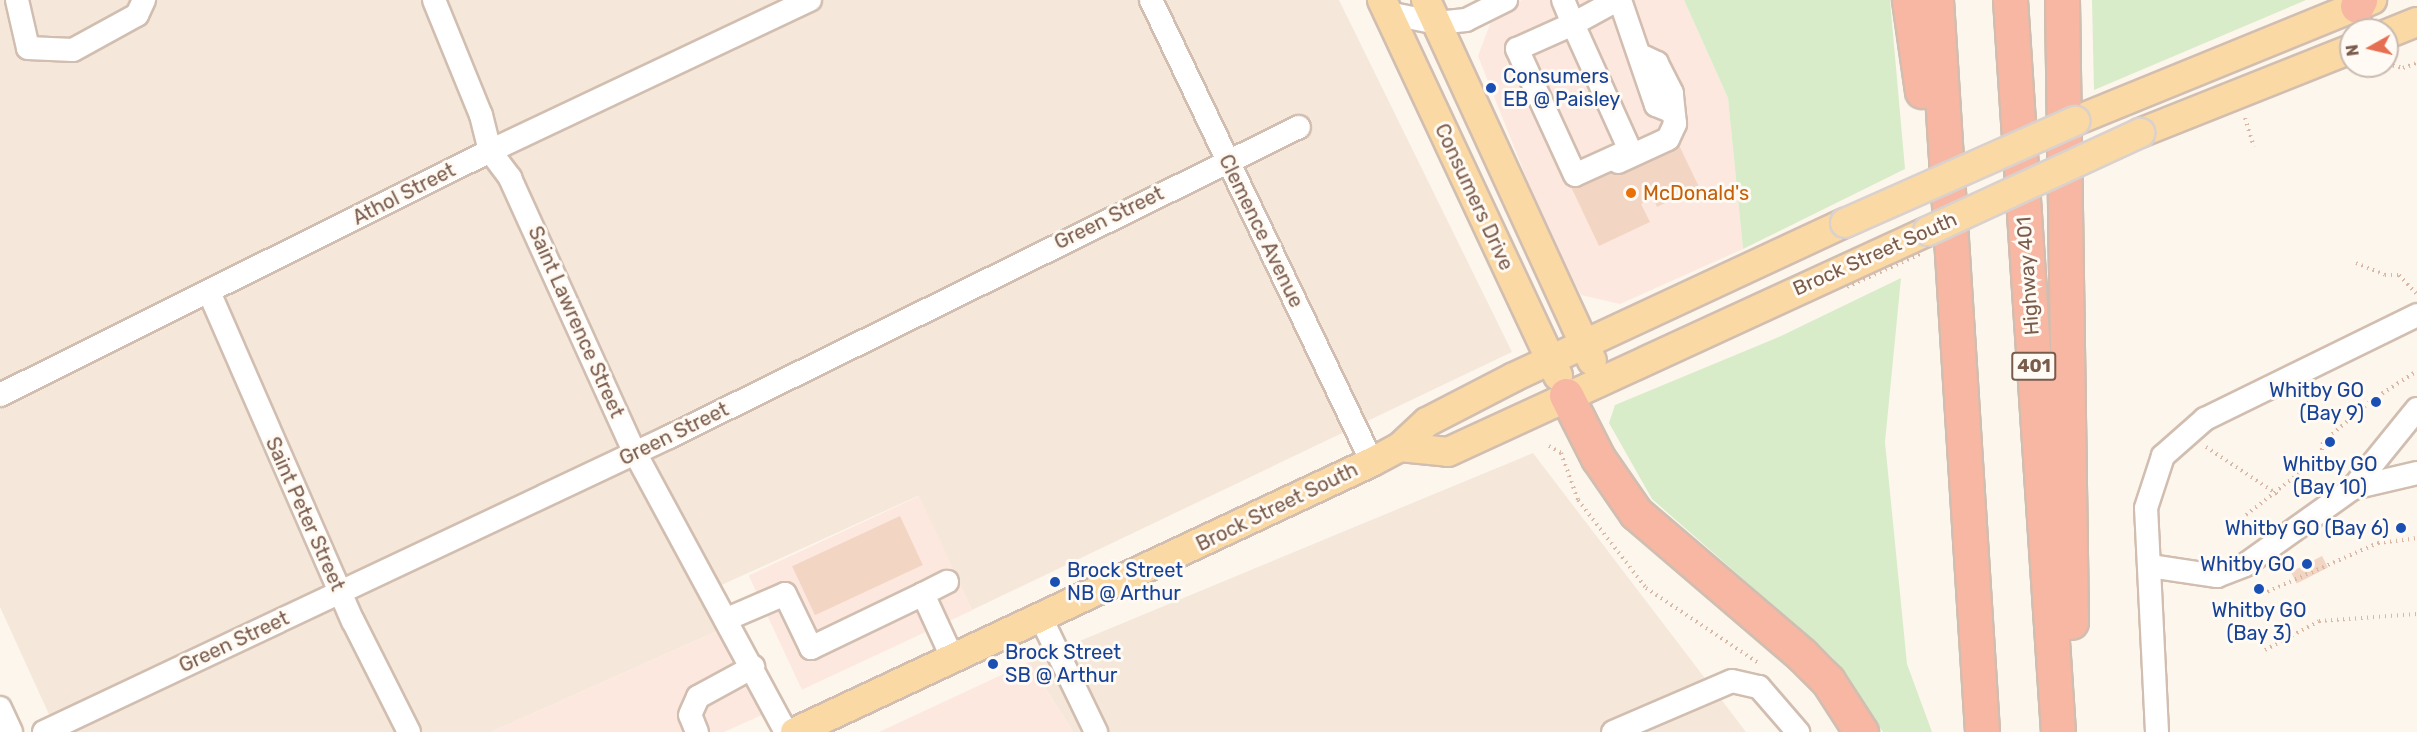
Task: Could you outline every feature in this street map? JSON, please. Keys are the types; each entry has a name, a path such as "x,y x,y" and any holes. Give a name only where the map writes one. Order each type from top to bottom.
{"highway":[{"path":"1909,0 1979,681"},
{"path":"1936,0 1982,732"},
{"name":"Highway 401","path":"2010,0 2058,732"},
{"path":"2062,0 2071,373 2070,732"},
{"path":"1566,395 1598,458 1636,513 1802,655 1828,681 1861,732"}],"main road":[{"name":"Brock Street South","path":"795,732 1372,462 1400,447 1427,422 1584,344 1845,223 2075,121 2363,2"},
{"name":"Consumers Drive","path":"1385,6 1566,395"},
{"name":"Consumers Drive","path":"1431,11 1600,378"},
{"path":"2399,29 2417,22"},
{"name":"Brock Street South","path":"1400,447 1448,452 1600,378 2140,134 2339,54"}],"street":[{"path":"17,0 28,48 73,50 137,15 144,0"},
{"name":"Saint Lawrence Street","path":"434,0 481,115 490,151 510,178 634,451 753,667 786,732"},
{"name":"Athol Street","path":"0,395 490,151 810,0"},
{"name":"Clemence Avenue","path":"1150,0 1372,462"},
{"path":"1385,6 1431,11 1466,20 1506,0"},
{"path":"1563,0 1630,150 1579,174"},
{"path":"1618,0 1644,57 1641,71 1656,105 1671,111 1675,124 1668,139 1595,173 1575,175 1517,49 1573,24 1618,0"},
{"name":"Green Street","path":"44,732 634,451 1226,160 1299,127"},
{"name":"Saint Peter Street","path":"209,292 340,591 409,732"},
{"path":"2157,732 2146,507 2152,482 2163,456 2205,419 2416,304"},
{"path":"2150,566 2217,576 2245,565 2353,488 2417,409"},
{"path":"2353,488 2417,473"},
{"path":"727,619 785,594 811,648 946,582"},
{"path":"923,594 952,657"},
{"path":"1040,616 1096,732"},
{"path":"697,732 690,715 698,697 753,667"},
{"path":"1613,732 1732,681 1759,687 1798,732"},
{"path":"0,708 11,732"}],"path":[{"path":"2399,67 2403,68 2417,63"},
{"path":"2244,118 2254,147"},
{"path":"2356,262 2385,275 2399,274 2416,304"},
{"path":"2246,515 2273,489 2321,456 2324,441 2372,400 2417,371"},
{"path":"2187,435 2273,489 2280,496"},
{"path":"1549,446 1561,453 1578,500 1646,588 1771,671"},
{"path":"2262,594 2378,543 2417,538"},
{"path":"2265,650 2323,621 2417,614"}],"shaded area":[{"path":"0,0 1339,0 1512,352 972,610 918,496 706,592 724,628 491,732 57,732 0,607"},
{"path":"1522,0 1684,0 1728,98 1743,249 1620,304 1581,295 1549,235 1478,56 1493,16"},
{"path":"1533,453 1746,732 1073,732 1029,662"},
{"path":"919,496 972,610 802,690 749,575"},
{"path":"724,628 762,715 724,732 491,732"},
{"path":"1029,662 1073,732 879,732"}],"green space":[{"path":"1684,0 1890,0 1905,169 1743,249 1728,98"},
{"path":"2092,0 2306,0 2094,90"},
{"path":"1901,278 1885,442 1907,664 1932,732 1883,732 1833,658 1652,499 1609,423 1615,405 1781,336"}],"building":[{"name":"McDonald's","path":"1678,143 1699,187 1657,207 1653,198 1641,204 1650,222 1599,246 1571,187 1646,151"},
{"path":"900,516 923,565 815,615 792,566"},
{"path":"2322,556 2328,568 2297,583 2291,572"}],"place":[{"name":"Consumers EB @ Paisley","path":"1491,88"},
{"name":"McDonald's","path":"1631,193"},
{"name":"Whitby GO (Bay 9)","path":"2376,402"},
{"name":"Whitby GO (Bay 10)","path":"2330,442"},
{"name":"Whitby GO (Bay 6)","path":"2401,528"},
{"name":"Whitby GO","path":"2307,564"},
{"name":"Brock Street NB @ Arthur","path":"1055,582"},
{"name":"Whitby GO (Bay 3)","path":"2259,589"},
{"name":"Brock Street SB @ Arthur","path":"993,664"}]}
